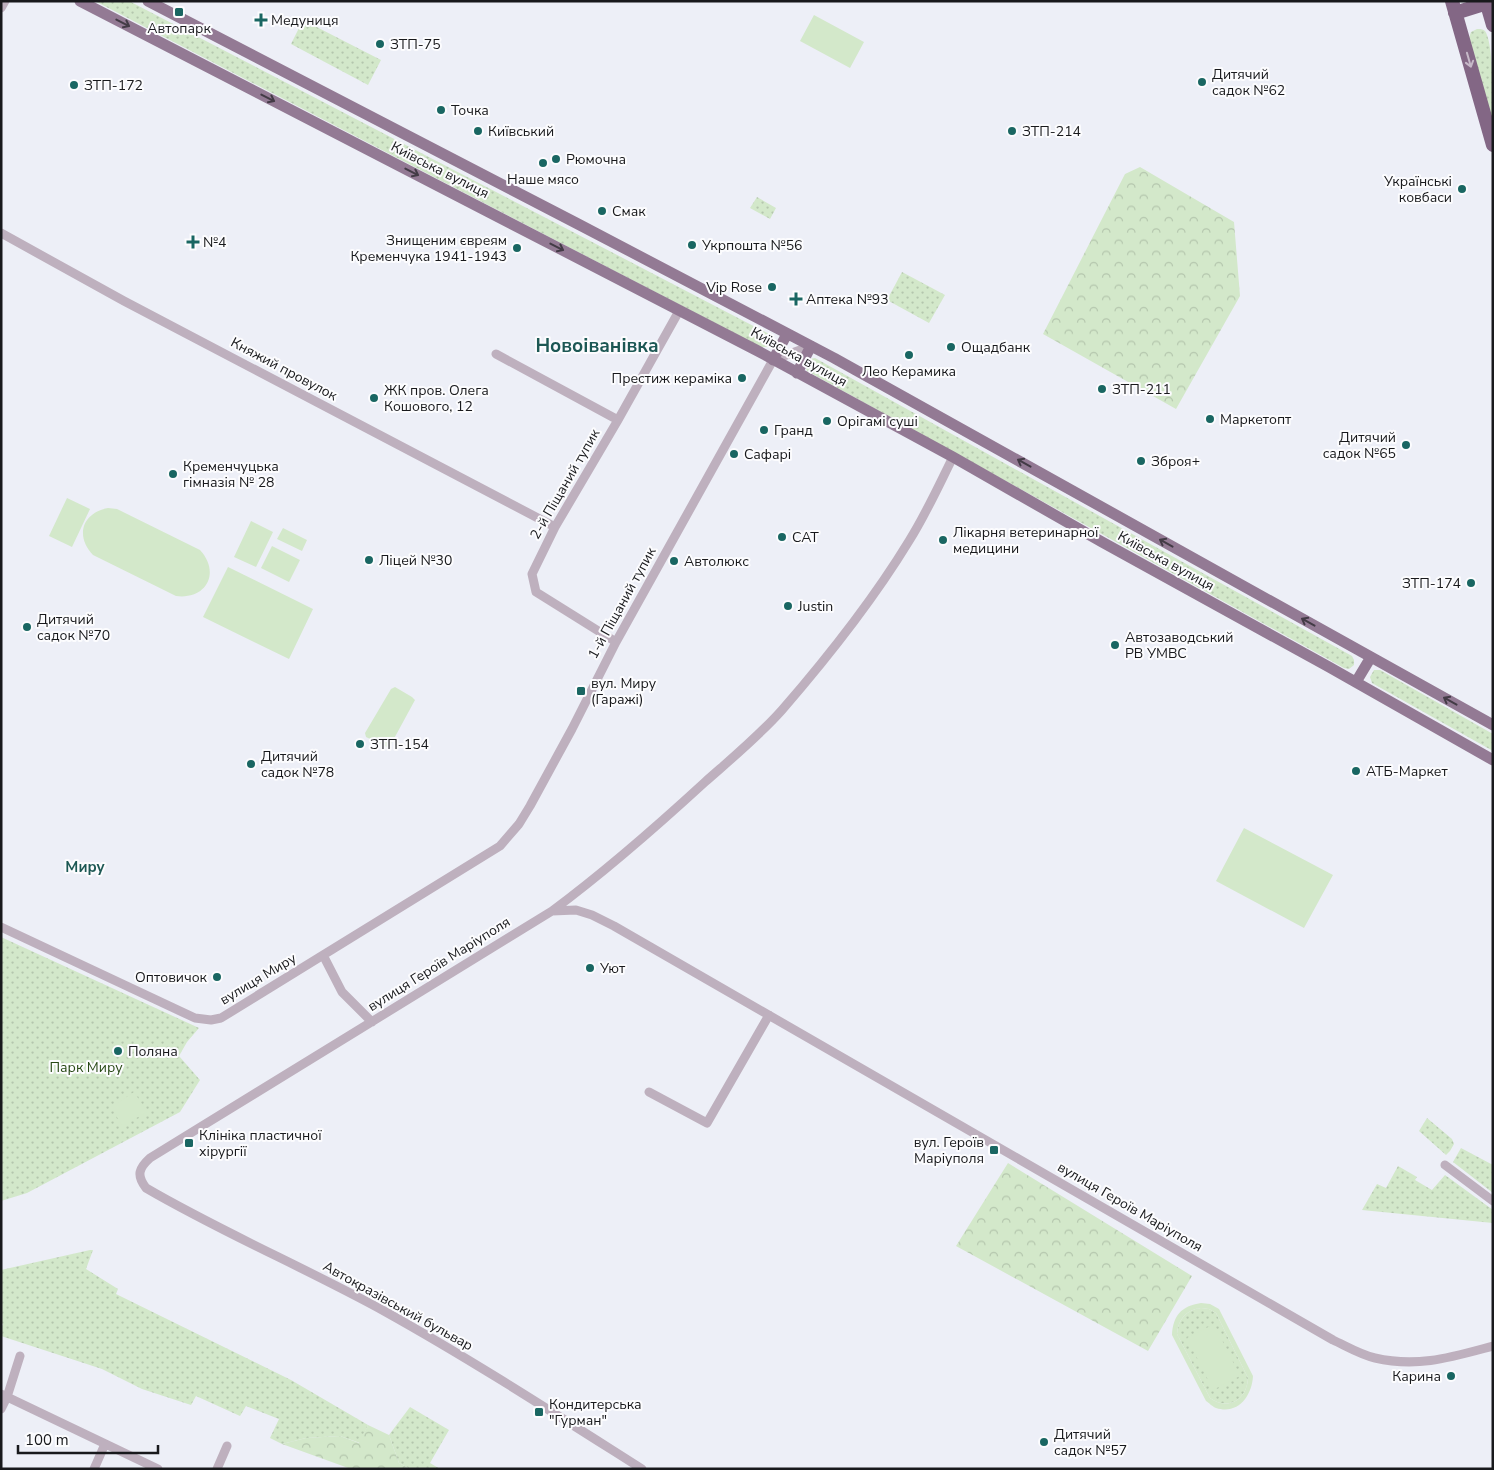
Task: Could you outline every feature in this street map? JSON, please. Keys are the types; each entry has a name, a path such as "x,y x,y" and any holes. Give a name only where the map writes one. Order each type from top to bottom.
{"highway":[{"path":"1493,25 1486,2 1454,7 1493,145"}],"main road":[{"name":"Київська вулиця","path":"80,1 773,360 953,457 1493,760"},
{"name":"Київська вулиця","path":"148,1 811,346 1493,724"},
{"path":"773,360 787,334"},
{"path":"797,373 811,346"},
{"path":"1356,682 1371,657"}],"street":[{"path":"1,8 4,1"},
{"name":"Княжий провулок","path":"1,233 124,301 555,527"},
{"name":"2-й Піщаний тупик","path":"616,642 536,592 532,574 555,527 618,420 679,310"},
{"path":"773,360 811,346"},
{"path":"496,354 618,420"},
{"name":"1-й Піщаний тупик","path":"488,854 500,846 508,837 530,806 616,642 773,360"},
{"path":"552,911 589,884 760,732 782,710 833,648 894,565 911,538 953,457"},
{"name":"вулиця Миру","path":"1,927 195,1018 211,1020 220,1018 488,854"},
{"name":"вулиця Героїв Маріуполя","path":"139,1175 143,1164 150,1158 552,911 576,910 592,915 614,926 1332,1340 1374,1358 1414,1362 1438,1360 1493,1346"},
{"path":"323,955 342,992 372,1022"},
{"path":"649,1092 707,1123 769,1015"},
{"path":"1445,1165 1493,1201"},
{"name":"Автокразівський бульвар","path":"139,1175 140,1181 146,1188 198,1217 383,1311 442,1344 642,1469"},
{"path":"1,1408 4,1395 20,1356"},
{"path":"4,1395 158,1469"},
{"path":"94,1469 105,1444"},
{"path":"217,1469 227,1446"}],"green space":[{"path":"95,1 129,1 769,334 772,338 771,343 767,347 761,347"},
{"path":"814,15 864,42 850,68 800,41"},
{"path":"303,20 381,60 368,85 291,44"},
{"path":"1477,29 1485,31 1490,48 1493,126 1469,38 1471,32"},
{"path":"1140,167 1234,222 1240,296 1176,409 1043,334 1125,174"},
{"path":"757,197 776,208 770,219 750,208"},
{"path":"902,272 945,295 929,323 887,300"},
{"path":"815,358 1352,656 1354,665 1349,669 1344,668 807,371 805,365 810,359"},
{"path":"67,498 90,509 72,547 49,536"},
{"path":"108,508 117,509 200,550 209,567 210,576 207,583 195,594 176,596 93,555 87,548 84,540 84,526 92,515"},
{"path":"251,521 273,532 256,567 234,557"},
{"path":"283,528 307,540 302,551 277,539"},
{"path":"272,546 300,560 289,582 261,568"},
{"path":"228,567 313,609 289,659 203,617"},
{"path":"1374,670 1380,670 1493,734 1493,751 1372,683 1370,677"},
{"path":"395,687 415,700 390,746 387,747 366,737 365,733 391,689"},
{"path":"1244,828 1333,875 1304,928 1216,881"},
{"name":"Парк Миру","path":"1,937 199,1028 187,1042 179,1056 200,1080 180,1112 27,1193 1,1201"},
{"path":"134,1092 147,1112 122,1126 113,1110 116,1104"},
{"path":"1427,1118 1452,1139 1454,1144 1446,1155 1419,1131"},
{"path":"1461,1148 1493,1165 1493,1193 1453,1162"},
{"path":"1008,1163 1192,1276 1148,1351 956,1246"},
{"path":"1398,1166 1417,1177 1415,1180 1432,1190 1445,1175 1493,1210 1493,1223 1362,1210 1377,1184 1386,1188"},
{"path":"93,1250 86,1269 118,1289 116,1294 291,1380 368,1425 360,1443 340,1436 306,1438 282,1444 270,1438 279,1419 246,1406 240,1416 196,1396 191,1405 142,1389 102,1369 1,1336 3,1324 1,1323 1,1270"},
{"path":"1194,1304 1210,1304 1219,1309 1253,1376 1247,1397 1231,1409 1216,1408 1206,1401 1172,1335 1176,1317 1183,1309","holes":["1201,1308 1209,1309 1216,1313 1248,1378 1244,1392 1235,1401 1230,1403 1217,1402 1210,1398 1177,1334 1179,1324 1187,1313"]},
{"path":"1201,1308 1209,1309 1216,1313 1248,1378 1244,1392 1235,1401 1230,1403 1217,1402 1210,1398 1177,1334 1179,1324 1184,1316 1191,1311"},
{"path":"1214,1324 1240,1376 1213,1390 1187,1338"},
{"path":"410,1407 449,1430 430,1463 440,1469 410,1469 399,1463 389,1435"},
{"path":"368,1425 389,1435 399,1463 410,1469 351,1469 282,1444 306,1438 340,1436 359,1443"}],"place":[{"name":"Автопарк","path":"179,12"},
{"name":"Медуниця","path":"261,20"},
{"name":"ЗТП-75","path":"380,44"},
{"name":"Дитячий садок №62","path":"1202,82"},
{"name":"ЗТП-172","path":"74,85"},
{"name":"Точка","path":"441,110"},
{"name":"Київський","path":"478,131"},
{"name":"ЗТП-214","path":"1012,131"},
{"name":"Рюмочна","path":"556,159"},
{"name":"Наше мясо","path":"543,163"},
{"name":"Українські ковбаси","path":"1462,189"},
{"name":"Смак","path":"602,211"},
{"name":"№4","path":"193,242"},
{"name":"Укрпошта №56","path":"692,245"},
{"name":"Знищеним євреям Кременчука 1941-1943","path":"517,248"},
{"name":"Vip Rose","path":"772,287"},
{"name":"Аптека №93","path":"796,299"},
{"name":"Ощадбанк","path":"951,347"},
{"name":"Лео Керамика","path":"909,355"},
{"name":"Престиж кераміка","path":"742,378"},
{"name":"ЗТП-211","path":"1102,389"},
{"name":"ЖК пров. Олега Кошового, 12","path":"374,398"},
{"name":"Маркетопт","path":"1210,419"},
{"name":"Орігамі суші","path":"827,421"},
{"name":"Гранд","path":"764,430"},
{"name":"Дитячий садок №65","path":"1406,445"},
{"name":"Сафарі","path":"734,454"},
{"name":"Зброя+","path":"1141,461"},
{"name":"Кременчуцька гімназія № 28","path":"173,474"},
{"name":"САТ","path":"782,537"},
{"name":"Лікарня ветеринарної медицини","path":"943,540"},
{"name":"Ліцей №30","path":"369,560"},
{"name":"Автолюкс","path":"674,561"},
{"name":"ЗТП-174","path":"1471,583"},
{"name":"Justin","path":"788,606"},
{"name":"Дитячий садок №70","path":"27,627"},
{"name":"Автозаводський РВ УМВС","path":"1115,645"},
{"name":"вул. Миру (Гаражі)","path":"581,691"},
{"name":"ЗТП-154","path":"360,744"},
{"name":"Дитячий садок №78","path":"251,764"},
{"name":"АТБ-Маркет","path":"1356,771"},
{"name":"Уют","path":"590,968"},
{"name":"Оптовичок","path":"217,977"},
{"name":"Поляна","path":"118,1051"},
{"name":"Клініка пластичної хірургії","path":"189,1143"},
{"name":"вул. Героїв Маріуполя","path":"994,1150"},
{"name":"Карина","path":"1451,1376"},
{"name":"Кондитерська \"Гурман\"","path":"539,1412"},
{"name":"Дитячий садок №57","path":"1044,1442"}],"district":[{"name":"Новоіванівка","path":"597,346"},
{"name":"Миру","path":"85,867"}]}
